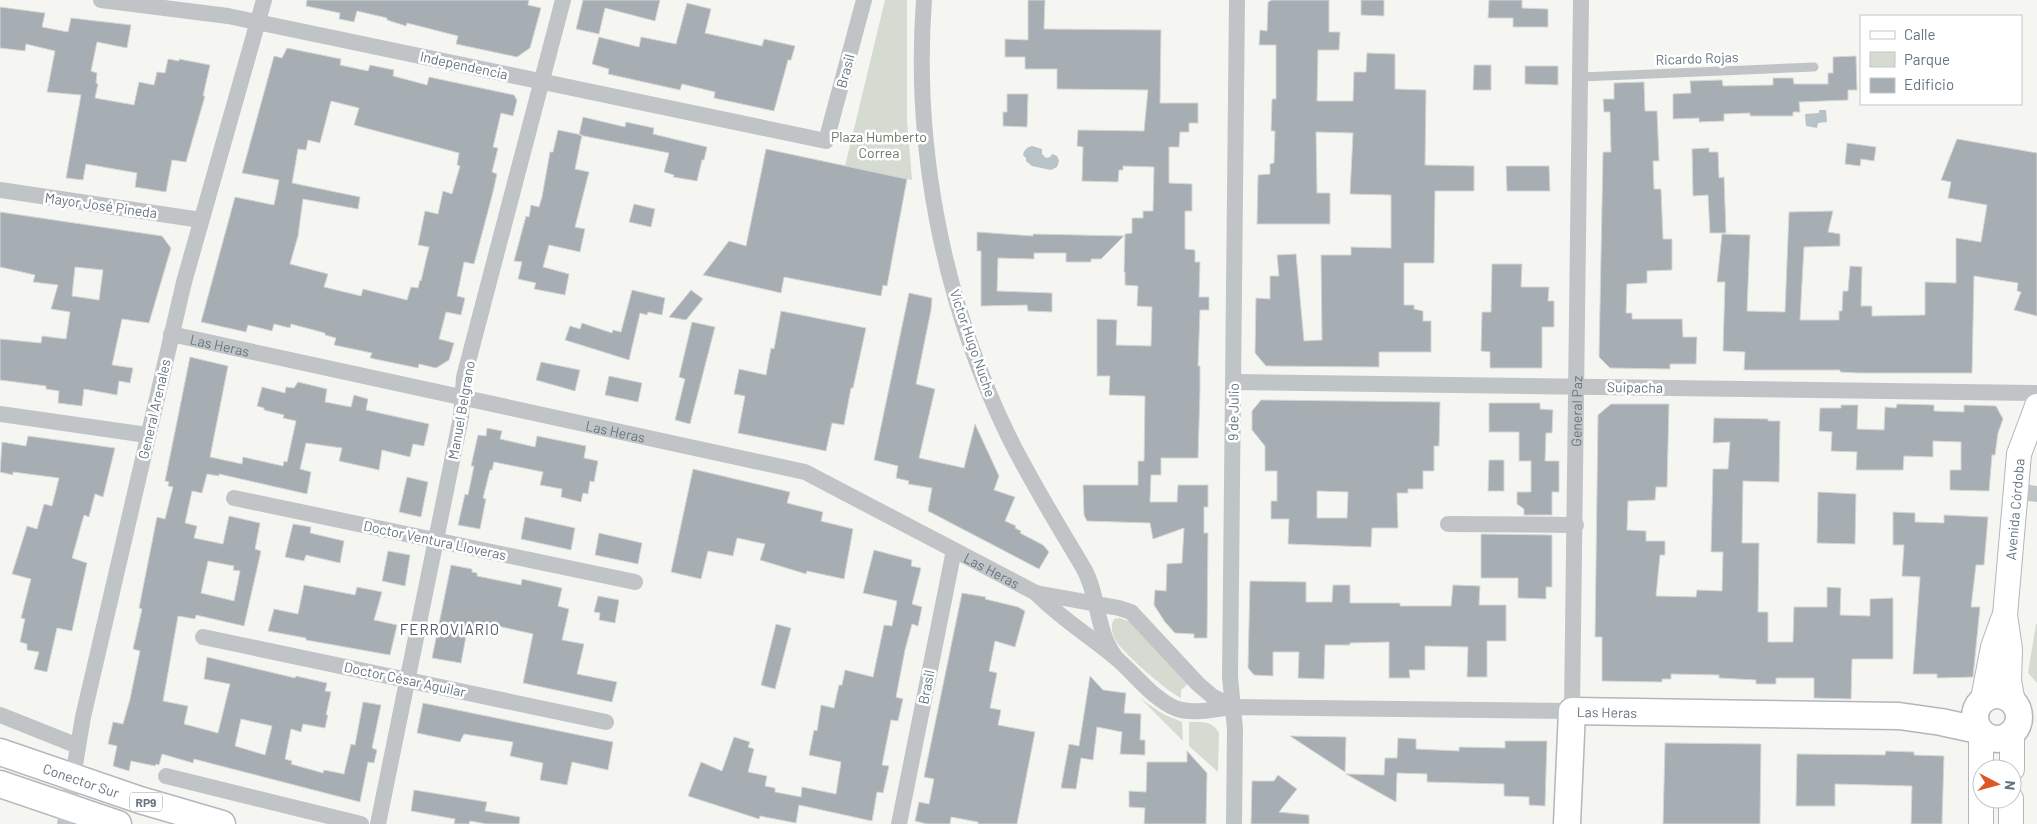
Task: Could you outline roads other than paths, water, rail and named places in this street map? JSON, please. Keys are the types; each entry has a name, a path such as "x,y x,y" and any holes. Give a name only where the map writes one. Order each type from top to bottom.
{"main road":[{"name":"Avenida Córdoba","path":"1983,699 1993,647 2005,615 2026,492 2019,454 2037,406"},
{"name":"Avenida Córdoba","path":"2005,615 2010,649 2009,681 2013,702"},
{"path":"1981,824 1980,731 1974,716 1976,708 1983,699 1998,694 2005,696 2013,702 2018,711 2021,728 2014,759"},
{"name":"Las Heras","path":"1572,711 1899,716 1980,731"},
{"name":"General Paz","path":"1567,824 1572,711"},
{"path":"1980,731 1988,738 2002,739 2021,728"},
{"name":"Conector Sur","path":"0,752 163,807 222,824"},
{"name":"RP9","path":"0,784 67,815 118,824"},
{"path":"2011,824 2012,809"}],"street":[{"name":"Independencia","path":"101,0 228,16 826,141"},
{"name":"General Arenales","path":"67,815 89,690 171,334 264,0"},
{"name":"Manuel Belgrano","path":"378,824 461,417 464,377 563,0"},
{"name":"Brasil","path":"826,141 864,0"},
{"name":"Víctor Hugo Nuche","path":"924,0 922,82 928,153 938,225 955,295 977,363 1005,430 1038,494 1087,576 1105,639 1116,658"},
{"name":"9 de Julio","path":"1234,824 1235,729 1230,667 1237,0"},
{"name":"General Paz","path":"1572,711 1576,525 1581,0"},
{"name":"Mayor José Pineda","path":"0,190 202,220"},
{"name":"Las Heras","path":"171,334 805,472 1036,593 1053,610 1116,658 1157,696 1175,707 1202,710 1233,707 1572,711"},
{"name":"Suipacha","path":"1233,382 2037,393"},
{"path":"0,414 148,435"},
{"name":"Doctor Ventura Lloveras","path":"234,498 635,582"},
{"path":"1448,524 1576,525"},
{"name":"Brasil","path":"899,824 954,550"},
{"name":"Las Heras","path":"1036,593 1096,603 1131,612 1198,684 1212,696 1233,707"},
{"name":"Doctor César Aguilar","path":"203,637 606,722"},
{"path":"0,716 78,746"},
{"path":"166,776 361,824"}],"lane":[{"name":"Ricardo Rojas","path":"1581,77 1814,67"}],"district":[{"name":"FERROVIARIO","path":"450,629"}],"park label":[{"name":"Plaza Humberto Correa","path":"879,144"}]}
